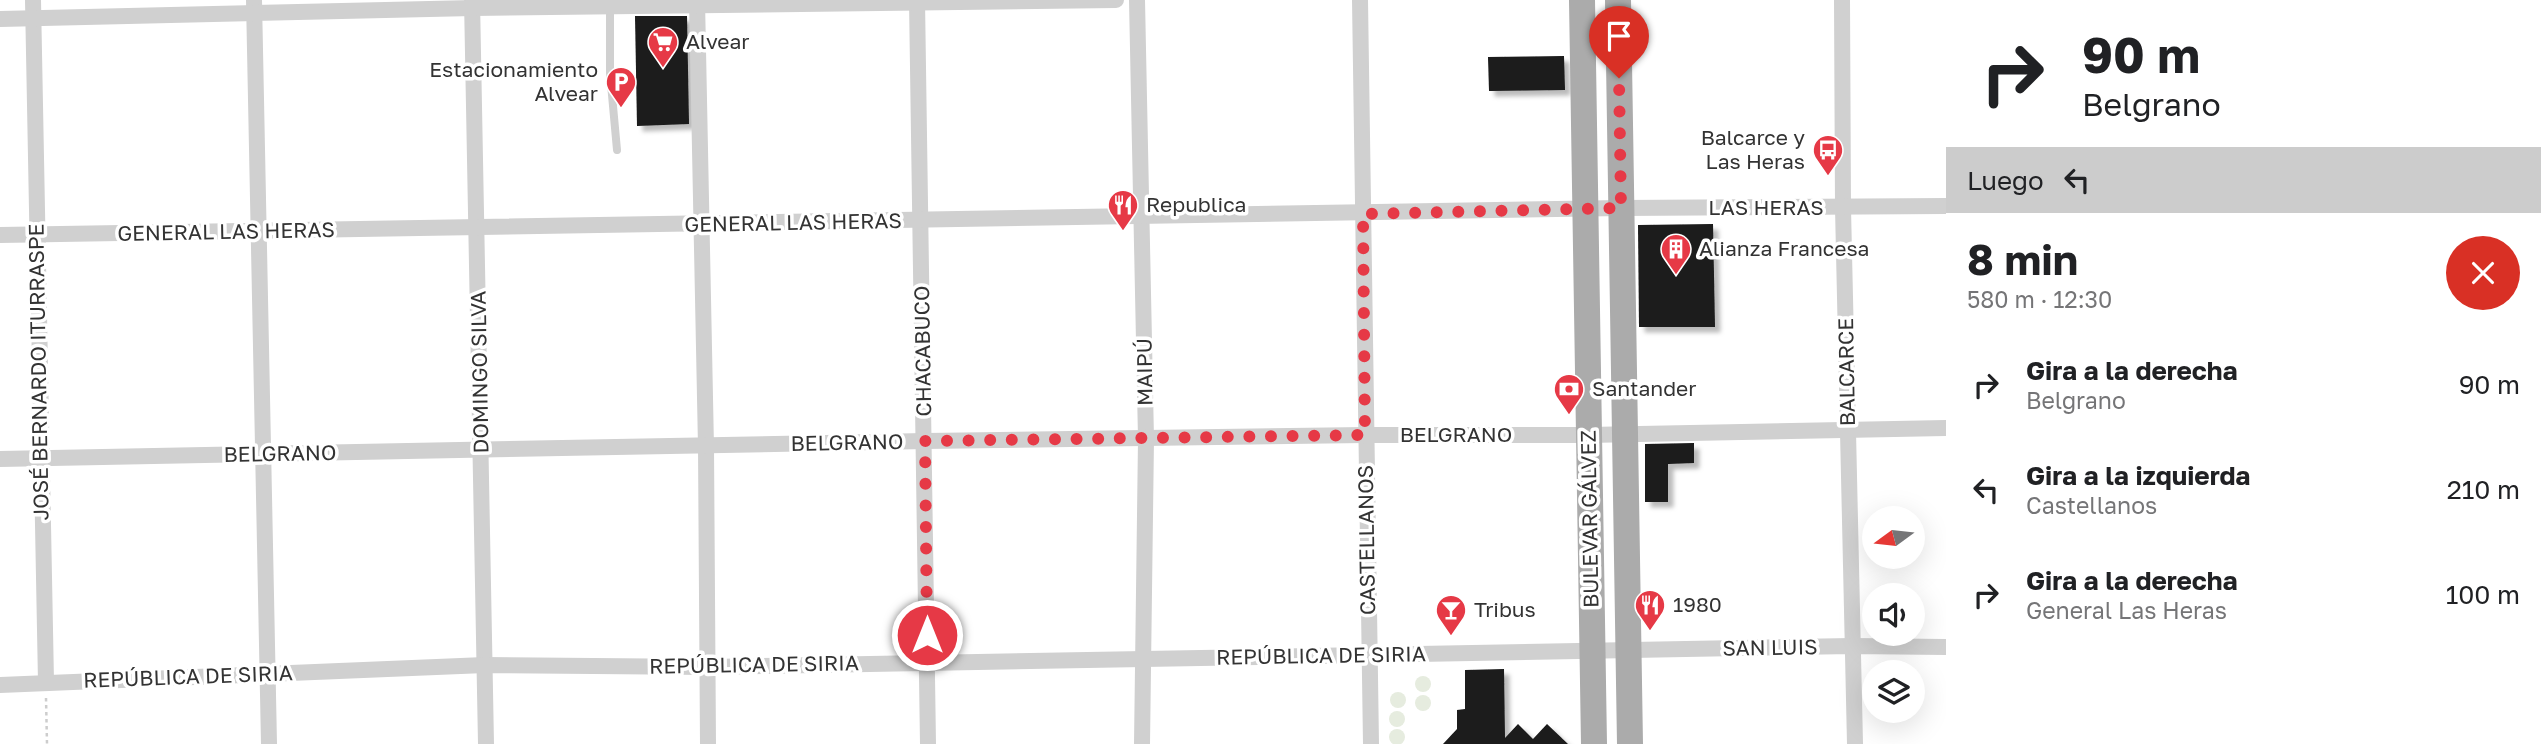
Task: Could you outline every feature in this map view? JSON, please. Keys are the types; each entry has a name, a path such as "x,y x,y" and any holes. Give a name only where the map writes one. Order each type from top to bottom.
{"main road":[{"name":"BULEVAR GÁLVEZ","path":"1582,0 1594,744"},
{"name":"BULEVAR GÁLVEZ","path":"1618,0 1630,744"}],"street":[{"name":"JOSÉ BERNARDO ITURRASPE","path":"33,0 46,682"},
{"path":"0,19 254,6 472,4 610,7 697,3 1116,0"},
{"name":"MAIPÚ","path":"1137,0 1146,439 1142,744"},
{"name":"CASTELLANOS","path":"1360,0 1371,744"},
{"name":"BALCARCE","path":"1842,0 1843,208 1855,744"},
{"name":"CHACABUCO","path":"917,1 928,744"},
{"path":"697,3 706,447 708,744"},
{"name":"DOMINGO SILVA","path":"472,4 486,744"},
{"path":"254,6 269,744"},
{"name":"LAS HERAS","path":"1587,210 1946,206"},
{"name":"GENERAL LAS HERAS","path":"0,235 1587,210"},
{"name":"BELGRANO","path":"0,459 925,441 1588,435 1946,428"},
{"name":"SAN LUIS","path":"1593,652 1852,646 1946,647"},
{"name":"REPÚBLICA DE SIRIA","path":"0,685 485,665 708,667 1593,652"}],"lane":[{"path":"610,7 610,73 617,149"}],"path":[{"path":"46,682 47,744"}],"shaded area":[{"path":"1420,676 1426,676 1431,684 1429,690 1420,692 1415,687 1415,681"},
{"path":"1395,692 1401,692 1406,700 1404,706 1395,708 1390,703 1390,697"},
{"path":"1420,695 1426,695 1431,703 1429,709 1420,711 1415,706 1415,700"},
{"path":"1394,711 1400,711 1405,719 1403,725 1394,727 1389,722 1389,716"},
{"path":"1397,729 1403,731 1403,743 1397,745 1391,743 1389,737 1391,731"}],"building":[{"name":"Alvear","path":"635,16 687,16 689,124 637,126"},
{"path":"1564,56 1565,90 1489,91 1488,57"},
{"name":"Alianza Francesa","path":"1713,224 1715,327 1639,327 1638,225"},
{"path":"1694,443 1694,463 1668,464 1668,502 1645,502 1645,444"},
{"path":"1504,669 1505,738 1518,724 1533,739 1547,724 1568,744 1443,744 1457,729 1457,710 1465,709 1465,670"}],"place":[{"name":"Alvear","path":"663,69"},
{"name":"Estacionamiento Alvear","path":"621,109"},
{"name":"Balcarce y Las Heras","path":"1828,177"},
{"name":"Republica","path":"1123,232"},
{"name":"Alianza Francesa","path":"1676,276"},
{"name":"Santander","path":"1569,416"},
{"name":"1980","path":"1650,632"},
{"name":"Tribus","path":"1451,637"}],"route":[{"path":"927,635 925,441 1365,435 1363,214 1621,208 1619,78"}]}
